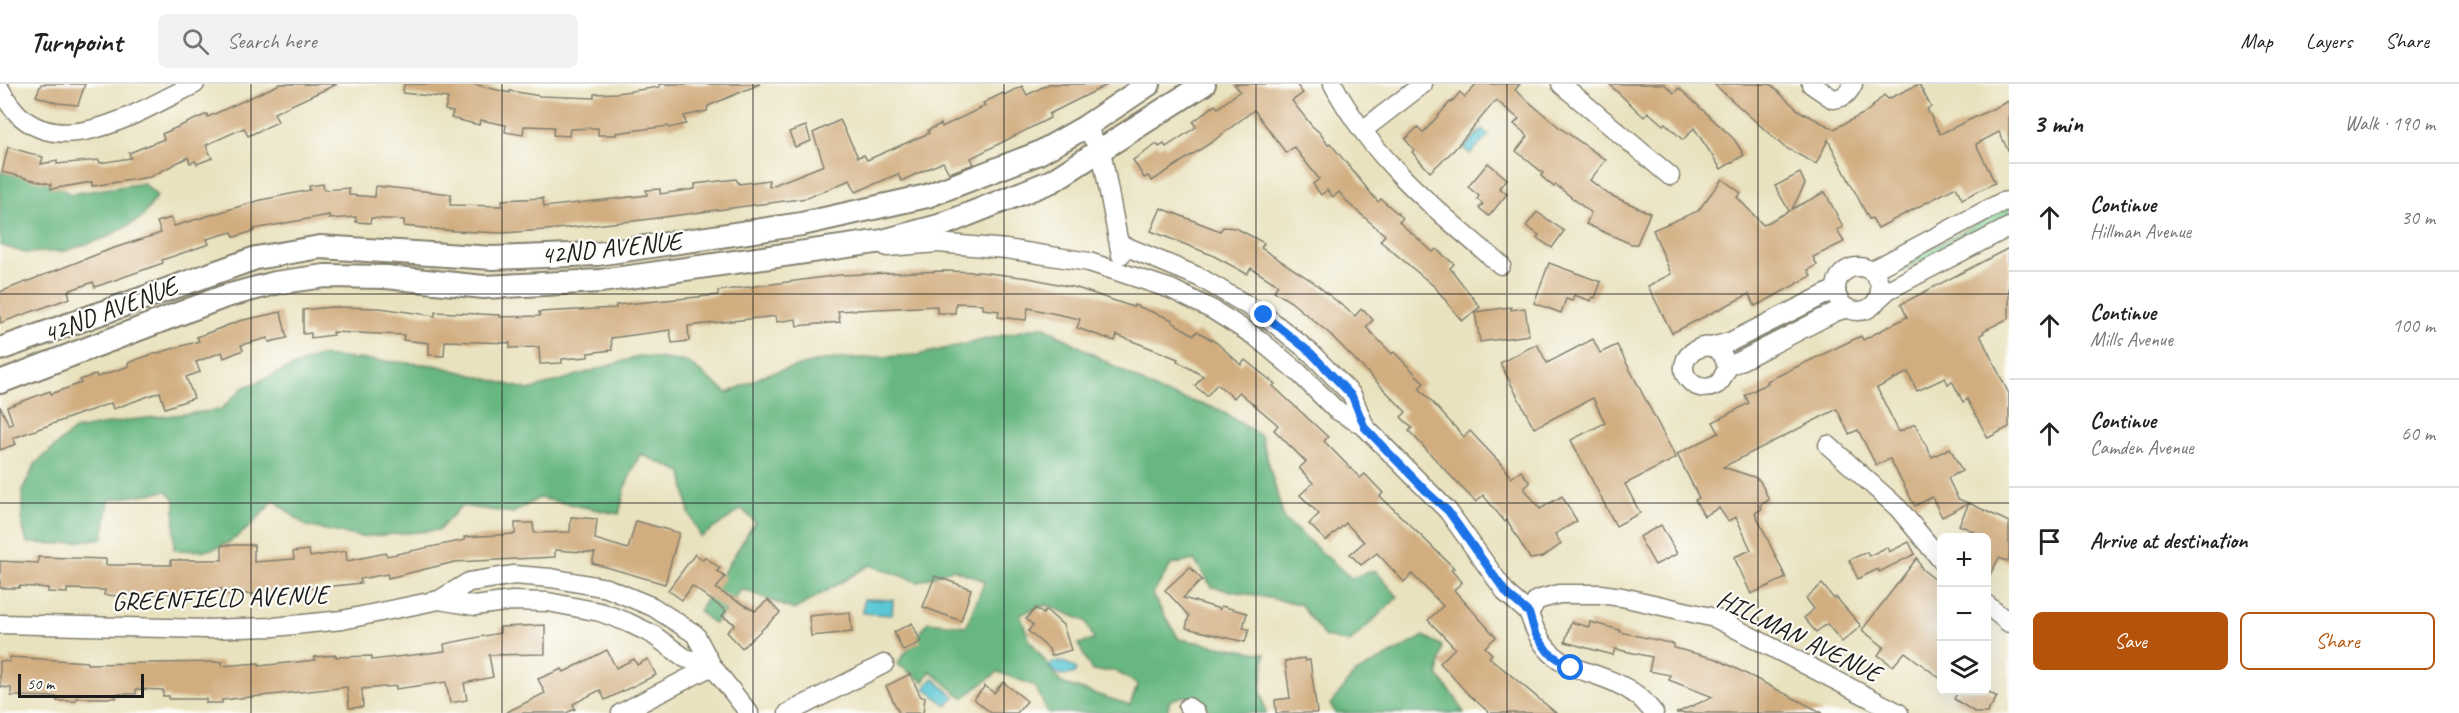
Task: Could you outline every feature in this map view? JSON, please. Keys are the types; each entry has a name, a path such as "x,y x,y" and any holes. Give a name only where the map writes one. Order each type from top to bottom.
{"street":[{"path":"0,107 33,124 53,131 81,133 106,127 195,84"},
{"name":"42ND AVENUE","path":"0,350 256,258 320,247 493,258 597,255 801,224 927,196 1039,153 1085,127 1149,84"},
{"name":"42ND AVENUE","path":"0,382 223,297 274,283 325,276 386,277 484,287 601,281 883,241 939,226 1052,181 1204,84"},
{"path":"1333,84 1363,130 1392,168 1501,265"},
{"path":"1363,130 1423,84"},
{"path":"1561,84 1670,176"},
{"path":"1811,84 1833,99 1842,98 1853,84"},
{"path":"0,89 19,116"},
{"path":"1085,127 1101,150 1124,272"},
{"path":"1871,271 2002,202 2009,201"},
{"path":"1836,289 1731,342 1698,348 1688,356 1685,369 1690,381 1701,388 1715,386 1721,382 1727,369 1835,312 1847,308 1861,311 1868,309 1888,290 2009,227"},
{"path":"808,253 938,243 1006,249 1089,262 1124,272 1171,289 1213,310 1248,332 1299,373 1335,409 1365,428 1448,511 1507,594 1529,613 1535,633 1548,652 1571,668 1615,683 1638,696 1654,713"},
{"path":"1120,244 1199,277 1264,315 1311,353 1352,396 1365,428"},
{"path":"1847,308 1837,297 1836,289 1841,274 1856,267 1871,271 1880,285 1878,299"},
{"path":"1711,347 1723,355 1727,369"},
{"path":"1828,445 1898,508 1937,556"},
{"name":"GREENFIELD AVENUE","path":"0,624 207,629 274,627 342,620 439,600 469,582 514,575 551,578 607,588 653,607 695,634 712,666 749,713"},
{"name":"HILLMAN AVENUE","path":"1529,613 1537,600 1559,594 1582,593 1622,597 1714,618 1899,713"},
{"name":"GREENFIELD AVENUE","path":"439,600 475,606 512,601 548,602 600,612 652,634 685,658 712,666"},
{"path":"1991,608 2009,623"},
{"path":"788,713 884,664"},
{"path":"621,713 712,666"}],"green space":[{"path":"0,172 42,179 71,194 144,183 157,196 142,218 105,238 65,251 25,253 0,245"},
{"path":"2009,207 2009,216 1892,276 1886,272"},
{"path":"1826,302 1827,307 1736,353 1735,351"},
{"path":"1043,326 1160,392 1218,409 1261,436 1284,519 1351,578 1375,570 1398,597 1349,643 1324,636 1300,604 1212,587 1194,560 1171,565 1152,595 1179,639 1265,654 1261,691 1266,713 1215,713 1185,696 1170,700 1167,713 1048,713 1035,686 998,672 963,698 930,671 924,682 897,664 928,622 966,626 985,581 953,569 918,582 870,565 794,610 742,589 714,624 699,611 755,522 742,509 701,537 689,513 682,472 640,454 626,485 619,514 539,498 513,513 461,506 439,530 362,537 306,526 274,500 238,536 221,546 198,551 174,550 175,499 167,491 109,500 103,538 60,544 27,543 22,523 22,490 36,463 74,430 130,420 220,410 243,388 318,356 435,365 529,390 640,356 687,362 728,393 767,374 823,360 918,355","holes":["1046,605 1086,621 1094,640 1078,644 1092,671 1115,671 1138,684 1130,705 1061,683 1029,639 1020,614"]},
{"path":"1424,636 1442,646 1438,676 1455,697 1464,713 1336,713 1330,705 1354,674"}],"water":[{"path":"1482,129 1489,135 1470,154 1464,148"},
{"path":"864,599 893,600 892,615 863,613"},
{"path":"1053,662 1071,665 1076,669 1075,673 1064,675 1057,673 1049,666"},
{"path":"933,678 955,697 947,706 925,688"}],"building":[{"path":"41,84 85,84 78,105 57,103 36,96"},
{"path":"280,84 337,84 274,113 278,122 248,136 244,128 206,145 212,158 197,164 195,161 190,163 188,157 150,177 92,186 92,182 51,189 51,184 2,172 8,147 43,157 41,164 57,161 57,164 99,160 100,163 131,158 129,153 164,139 162,134 207,114 208,117"},
{"path":"404,84 473,84 510,93 510,91 540,96 594,98 594,94 660,87 659,84 760,84 708,106 707,111 684,116 686,124 616,133 616,135 598,135 598,128 570,129 569,136 553,135 554,127 524,126 523,135 505,132 506,125 480,120 479,125 451,118 453,112 445,110 448,98 403,93"},
{"path":"1049,84 1109,84 1049,114 1050,118 971,158 974,164 949,173 943,162 901,181 898,174 856,192 850,180 807,198 642,220 502,233 404,226 404,220 371,218 370,223 356,222 356,217 329,219 329,215 254,229 254,231 234,237 232,232 207,239 209,244 162,260 163,263 95,287 93,282 68,291 70,298 0,323 0,292 111,249 161,233 157,222 171,218 174,226 261,200 310,190 309,186 323,184 324,190 349,188 349,195 375,197 376,186 451,194 450,205 502,206 502,200 543,198 544,207 647,195 646,190 660,189 660,194 695,189 695,184 736,179 739,184 769,180 769,187 824,165 813,133 840,120 858,157 864,155 867,160 929,133 928,130 941,124 942,127 985,106 983,103 1003,93 1004,95 1022,86 1027,95"},
{"path":"1234,84 1296,84 1303,93 1292,101 1312,126 1328,145 1330,143 1378,202 1381,199 1403,218 1399,222 1433,252 1436,249 1454,264 1450,268 1480,307 1462,321 1435,287 1380,241 1385,235 1349,204 1339,192 1333,197 1327,190 1321,195 1313,184 1319,179 1294,147 1286,153 1254,110 1212,142 1152,181 1148,176 1144,178 1133,160 1157,144 1159,147 1164,144 1166,147 1196,127 1193,122 1215,105 1218,108 1240,91"},
{"path":"1476,84 1520,84 1515,90 1560,128 1606,160 1590,180 1608,194 1650,213 1637,244 1631,244 1586,224 1591,213 1556,185 1554,187 1541,176 1543,173 1516,151 1528,136 1514,124 1519,119 1496,100 1454,150 1430,172 1412,152 1414,150 1405,139 1418,127 1423,133 1460,92 1465,97"},
{"path":"1609,84 1664,84 1674,93 1679,88 1734,139 1744,155 1721,169 1694,128 1683,140 1665,123 1663,125 1648,112 1644,117"},
{"path":"1714,84 1770,84 1799,111 1834,129 1867,112 1884,95 1888,99 1919,84 1931,107 1927,109 1940,134 2009,101 2009,152 1999,132 1976,144 1995,183 1962,199 1956,187 1878,228 1872,218 1869,219 1828,140 1816,164 1784,147"},
{"path":"806,126 811,141 795,147 789,132"},
{"path":"1488,163 1507,179 1499,188 1507,194 1489,216 1479,208 1483,204 1477,199 1479,196 1468,187"},
{"path":"1800,173 1805,184 1792,209 1825,192 1843,227 1837,230 1844,242 1813,257 1817,265 1808,270 1811,276 1769,299 1755,306 1749,294 1672,333 1648,286 1671,274 1653,230 1698,211 1722,179 1741,193 1737,197 1763,225 1789,211 1775,186"},
{"path":"1161,208 1220,231 1223,227 1236,228 1264,243 1261,248 1312,281 1355,316 1361,309 1364,310 1373,320 1366,327 1424,383 1419,388 1464,437 1470,431 1505,468 1511,478 1521,471 1530,483 1524,488 1540,509 1562,496 1577,521 1555,534 1561,544 1543,557 1530,559 1507,520 1505,522 1483,495 1476,502 1462,488 1409,431 1412,428 1401,417 1406,412 1330,334 1274,291 1278,285 1251,268 1247,274 1212,255 1151,231"},
{"path":"1537,212 1564,231 1552,248 1537,238 1539,235 1526,226"},
{"path":"2009,248 2009,318 1983,331 1984,333 1980,335 2009,394 2009,427 1988,438 1967,399 1963,402 1952,381 1948,384 1945,378 1917,391 1908,372 1877,388 1899,432 1915,424 1932,457 1950,448 1962,471 1948,478 1958,499 1969,503 1942,517 1932,497 1915,506 1890,459 1876,465 1858,430 1849,434 1837,409 1723,467 1760,481 1769,500 1760,505 1762,509 1755,513 1786,578 1751,594 1734,557 1751,550 1736,517 1728,521 1719,508 1704,516 1695,500 1699,498 1677,454 1719,433 1713,422 1749,403 1745,395 1768,383 1767,381 1861,336 1863,340 1907,317 1901,304"},
{"path":"1549,263 1601,282 1595,298 1592,297 1591,301 1574,295 1572,301 1566,299 1561,313 1534,303"},
{"path":"980,272 1029,278 1077,288 1133,307 1134,305 1173,320 1172,322 1194,335 1197,331 1217,343 1241,365 1245,360 1275,384 1273,386 1328,437 1324,441 1360,478 1365,474 1383,493 1380,496 1454,568 1451,570 1462,582 1454,590 1496,637 1485,647 1492,654 1489,657 1556,713 1490,713 1468,694 1440,663 1455,648 1428,620 1443,606 1412,574 1404,582 1377,553 1361,565 1350,554 1364,542 1346,523 1326,541 1309,524 1319,514 1300,495 1313,483 1299,468 1306,462 1274,430 1278,425 1239,392 1234,398 1217,384 1207,396 1195,386 1203,376 1177,361 1178,359 1117,335 1115,341 1077,328 1080,319 1028,308 1026,320 998,317 999,311 983,309 983,304 956,303 955,313 937,313 937,306 838,311 840,322 797,326 796,319 777,322 776,316 688,326 689,341 672,343 670,330 611,338 612,350 588,353 588,357 562,359 562,363 540,364 539,347 510,348 510,343 445,341 444,356 429,355 429,343 403,340 404,335 332,332 333,335 311,338 311,333 303,334 303,310 331,307 380,308 435,316 435,312 500,315 500,317 540,316 539,312 616,308 616,305 718,295 718,291 840,275"},
{"path":"1511,307 1511,310 1525,308 1529,335 1480,342 1475,312"},
{"path":"281,312 287,338 269,342 268,338 241,345 243,350 224,358 222,352 196,362 200,372 186,377 194,398 165,408 160,392 113,409 111,403 13,438 16,444 0,450 0,406 9,425 13,424 7,407 50,391 51,394 81,383 80,380 96,374 97,377 129,366 128,363 144,357 199,341 197,337 239,321"},
{"path":"1593,339 1600,353 1617,345 1676,458 1625,484 1640,513 1616,526 1571,440 1605,423 1593,398 1534,428 1500,363 1537,344 1547,363"},
{"path":"1969,503 2009,522 2009,562 1999,558 1991,573 1991,533 1974,533 1959,525"},
{"path":"571,517 597,519 595,539 628,549 636,521 679,533 665,584 592,563 595,553 555,550 555,557 455,562 388,578 387,574 360,579 361,583 261,594 222,594 222,589 188,589 188,597 171,597 171,593 120,596 104,595 105,590 67,589 67,593 48,592 48,588 19,586 19,588 0,588 0,561 38,563 38,557 106,559 106,565 171,565 171,560 222,560 222,545 254,545 254,562 294,559 293,552 309,550 310,557 346,551 347,561 386,553 387,556 465,540 464,537 515,534 515,523 533,523 534,533 570,532"},
{"path":"1661,525 1677,554 1655,565 1639,537"},
{"path":"1909,542 1915,554 1879,572 1878,569 1858,579 1849,560 1867,552 1869,556 1887,547 1889,552"},
{"path":"695,554 703,560 705,557 720,568 717,571 725,577 716,589 755,611 768,600 780,613 742,648 727,632 735,624 722,616 726,611 692,586 682,600 668,590"},
{"path":"1917,558 1922,569 1937,581 1937,676 1905,652 1893,666 1878,655 1884,647 1862,630"},
{"path":"1190,567 1202,580 1183,598 1220,609 1221,606 1247,613 1243,628 1249,629 1245,642 1186,628 1189,616 1165,590"},
{"path":"935,576 971,589 961,621 923,607"},
{"path":"1822,584 1861,626 1842,642 1827,624 1816,632 1804,618 1814,609 1806,598"},
{"path":"1036,608 1043,614 1046,610 1063,625 1071,650 1051,656 1049,649 1028,631 1033,625 1026,619"},
{"path":"850,612 852,632 811,636 809,616"},
{"path":"1571,622 1589,627 1590,622 1620,630 1620,632 1674,644 1674,648 1717,659 1823,713 1676,713 1713,697 1669,680 1670,675 1649,671 1652,657 1615,649 1613,655 1565,642"},
{"path":"912,623 921,642 903,651 894,632"},
{"path":"545,625 545,654 489,655 493,677 464,683 467,700 450,703 446,682 396,689 396,686 362,689 363,707 349,708 347,687 222,700 222,703 206,703 206,699 169,699 169,696 163,696 163,690 136,689 136,694 116,694 116,698 76,698 76,701 57,701 57,697 11,696 11,688 0,687 0,661 10,662 10,657 87,662 87,664 222,662 222,666 259,663 259,666 315,660 314,657 336,655 336,657 372,656 372,660 445,651 444,644 500,633 500,627"},
{"path":"607,650 616,668 634,659 637,665 648,659 656,675 605,700 600,690 573,704 575,709 566,713 505,713 545,693 538,679 562,669 564,672"},
{"path":"1304,658 1305,661 1310,660 1317,713 1276,713 1275,700 1290,698 1285,661"},
{"path":"910,674 921,697 925,697 923,713 899,713 886,686"},
{"path":"1003,682 1027,701 1017,713 991,713 974,699 985,686 994,693"},
{"path":"1991,693 1997,697 1987,713 1976,713 1954,699 1956,695 1991,695"}],"route":[{"path":"1264,315 1311,353 1352,396 1365,428 1448,511 1507,594 1529,613 1535,633 1548,652 1571,668"}]}
